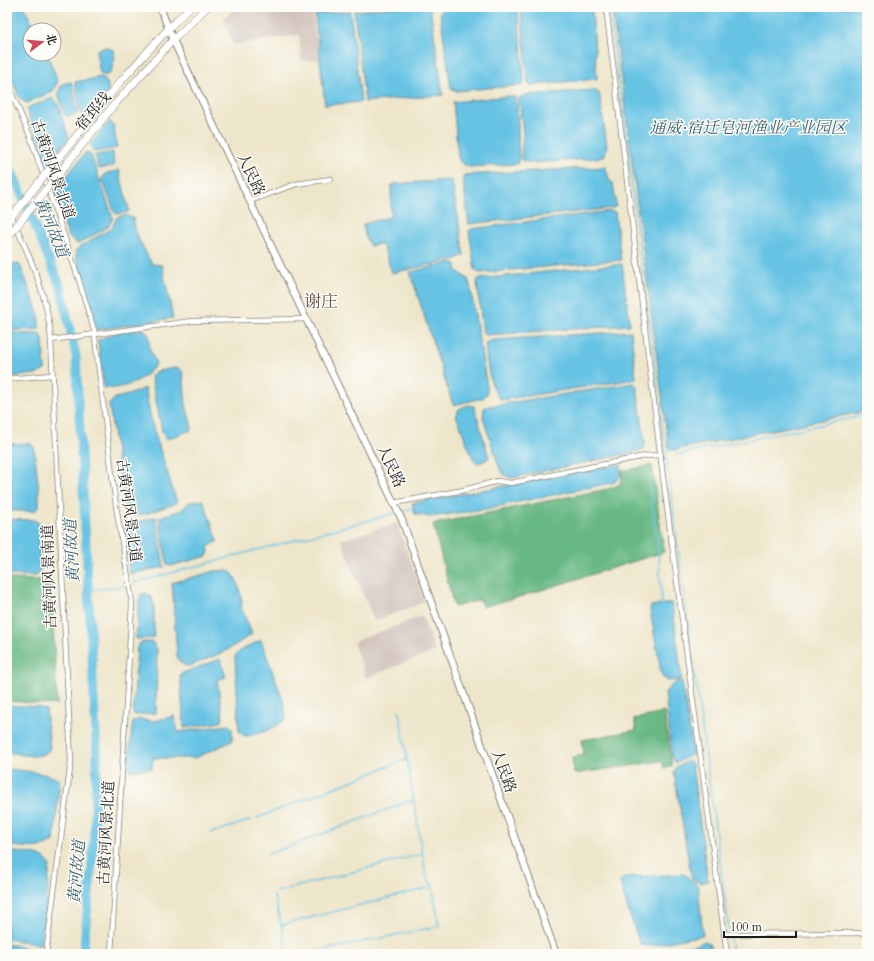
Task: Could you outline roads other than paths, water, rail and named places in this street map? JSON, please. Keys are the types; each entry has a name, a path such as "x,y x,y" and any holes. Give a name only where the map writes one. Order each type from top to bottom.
{"main road":[{"name":"宿邳线","path":"7,222 120,82 168,28 190,7"},
{"name":"宿邳线","path":"7,238 114,105 173,40 207,7"}],"street":[{"name":"人民路","path":"160,7 173,40 398,512 556,954"},
{"path":"606,7 661,455 727,954"},
{"name":"古黄河风景北道","path":"7,83 30,136 78,276 92,334 132,606 111,954"},
{"path":"250,201 296,184 331,179"},
{"name":"古黄河风景南道","path":"7,206 29,255 43,292 52,340 52,375 70,761 46,954"},
{"path":"52,340 192,321 306,319"},
{"path":"7,379 52,375"},
{"path":"394,503 464,490 498,480 511,483 641,456 661,455"},
{"path":"724,934 867,933"}],"water":[{"path":"7,7 24,7 31,22 22,22 22,62 50,62 58,81 53,91 27,103 22,101 19,97 7,69"},
{"path":"394,7 430,7 443,95 365,102 354,11"},
{"path":"516,7 518,10 524,77 523,85 456,91 451,88 440,12 445,8"},
{"path":"521,7 592,7 597,79 531,85 528,84"},
{"name":"通威·宿迁皂河渔业产业园区","path":"612,7 867,7 867,411 669,451"},
{"path":"350,11 361,102 325,105 315,14"},
{"path":"106,47 113,50 115,57 111,72 107,75 102,75 100,73 96,52 97,50"},
{"path":"102,77 108,84 108,93 85,120 80,111 75,82"},
{"path":"72,83 78,113 69,117 64,114 58,93 62,84"},
{"path":"593,90 599,93 600,98 607,146 605,155 599,158 532,163 521,160 523,133 519,98 526,95"},
{"path":"508,96 517,99 519,158 517,164 469,167 461,163 458,157 453,102"},
{"path":"53,98 58,104 69,138 47,165 27,111 29,107"},
{"path":"110,121 114,127 117,148 94,152 90,144"},
{"path":"86,152 91,155 113,218 108,227 78,244 68,236 54,192"},
{"path":"113,152 114,166 99,169 95,155"},
{"path":"606,167 609,180 613,183 616,206 613,208 469,224 463,179 464,175"},
{"path":"119,170 129,210 128,212 117,214 115,213 102,179 105,174"},
{"path":"452,181 464,255 456,259 392,273 383,246 379,244 370,246 365,236 363,224 390,217 391,186 394,184"},
{"path":"610,211 615,212 621,260 479,273 475,270 469,231 471,229"},
{"path":"125,215 133,218 138,238 152,264 162,265 173,318 97,330 94,326 75,251 112,228 117,217"},
{"path":"453,262 456,264 456,270 468,279 470,285 487,394 483,398 453,405 410,272"},
{"path":"19,264 21,267 39,315 39,329 7,331 7,266"},
{"path":"622,264 630,325 485,335 483,333 477,283 478,279"},
{"path":"144,329 149,336 150,350 156,363 152,369 141,378 127,385 104,388 98,340 118,332"},
{"path":"631,331 636,379 501,400 493,388 489,373 485,343 494,340"},
{"path":"7,333 40,334 43,339 45,370 37,374 7,377"},
{"path":"179,368 183,373 186,405 192,428 191,430 166,439 162,431 151,376 155,372"},
{"path":"634,383 637,387 645,442 644,450 512,478 501,472 483,418 484,408"},
{"path":"145,388 152,424 177,503 145,514 129,517 125,513 109,404 115,398 128,395"},
{"path":"468,405 474,406 489,458 482,462 476,463 473,459 456,415 459,409"},
{"path":"30,443 34,447 39,491 39,507 35,511 7,511 7,444"},
{"path":"621,465 621,472 619,478 615,482 485,509 430,517 415,514 412,503"},
{"path":"203,500 218,541 208,547 209,552 207,556 171,566 167,565 159,517 182,510 189,502"},
{"path":"156,517 164,567 130,574 123,530 128,525"},
{"path":"7,519 34,520 39,523 40,570 37,576 7,575"},
{"path":"228,570 233,574 238,583 242,601 241,607 252,634 224,652 190,666 183,665 177,656 172,583 215,571"},
{"path":"145,593 151,596 154,605 154,638 136,639 139,600 141,595"},
{"path":"672,603 682,679 668,681 662,677 650,610 651,606"},
{"path":"261,640 284,703 286,719 266,731 254,735 244,736 239,731 235,656 241,650"},
{"path":"141,642 152,642 157,649 156,713 135,715 133,713 137,647"},
{"path":"220,659 226,677 217,680 223,718 221,722 184,728 180,674"},
{"path":"677,681 682,681 693,754 676,763 672,758 665,692"},
{"path":"7,705 39,707 46,710 50,749 46,753 30,756 7,752"},
{"path":"174,716 178,732 228,725 232,728 232,741 195,758 153,758 152,768 130,771 128,761 133,721 140,719 154,721"},
{"path":"689,761 692,764 708,881 701,883 693,880 691,875 674,772 676,767"},
{"path":"11,769 44,774 60,781 54,841 49,844 31,848 7,845 7,776 9,770"},
{"path":"7,852 37,855 42,857 50,865 44,924 40,944 7,939"},
{"path":"684,874 698,886 703,935 649,946 640,944 620,882 624,878 631,877"},
{"path":"705,941 709,943 714,954 647,954 646,952 696,945"},
{"path":"7,944 34,949 37,950 38,954 7,954"}],"waterway":[{"path":"609,7 668,472"},
{"name":"黄河故道","path":"7,159 61,288 76,356 97,754 94,843 83,954"},
{"path":"675,455 867,415"},
{"path":"669,480 682,579"},
{"path":"649,484 658,544 662,605"},
{"path":"400,512 413,508"},
{"path":"133,583 396,513"},
{"path":"89,590 125,586"},
{"path":"683,586 729,930"},
{"path":"305,954 439,926 432,885 426,876 399,710"},
{"path":"257,818 407,759"},
{"path":"266,855 413,800"},
{"path":"211,833 252,820"},
{"path":"276,892 422,854"},
{"path":"281,925 428,888"},
{"path":"274,896 288,954"},
{"path":"730,938 732,954"}],"district":[{"name":"谢庄","path":"321,301"}]}
